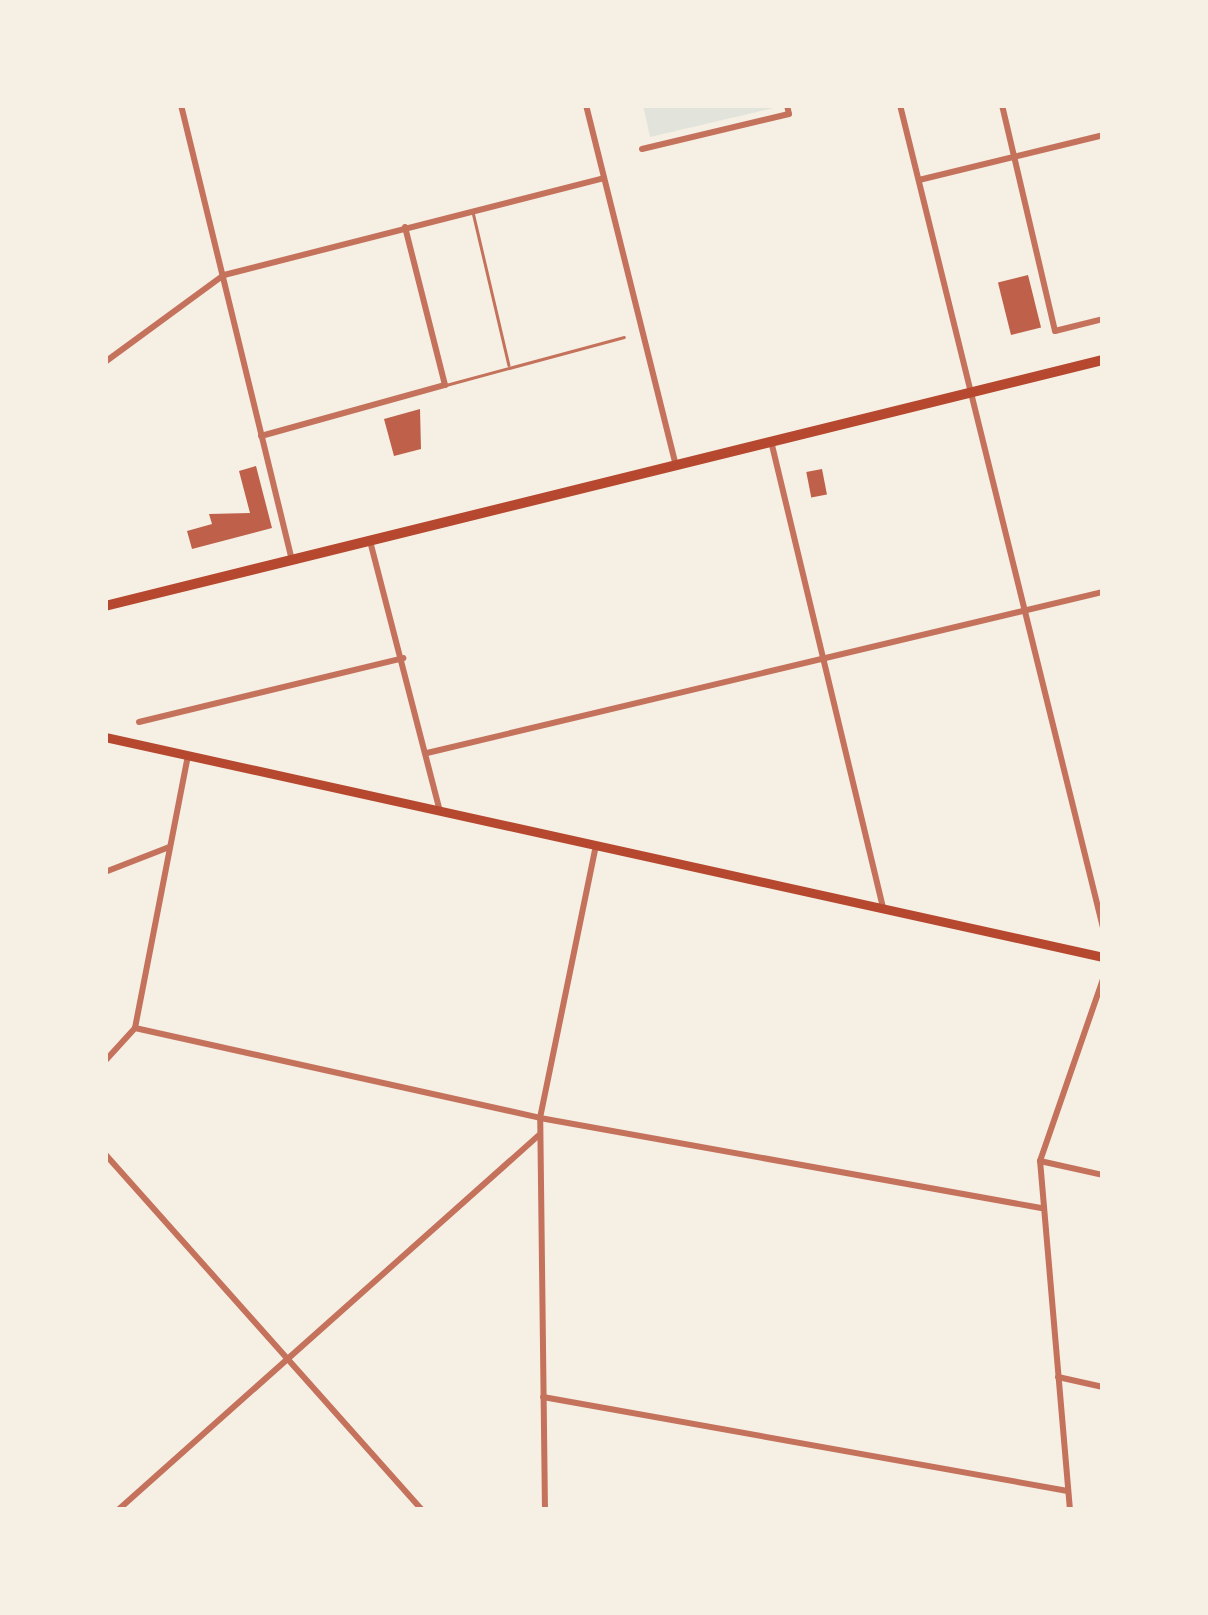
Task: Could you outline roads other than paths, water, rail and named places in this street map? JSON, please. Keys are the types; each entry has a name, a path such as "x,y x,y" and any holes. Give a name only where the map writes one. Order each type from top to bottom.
{"main road":[{"path":"105,606 1103,360"},
{"path":"105,737 1103,957"}],"street":[{"path":"181,105 292,560"},
{"path":"586,105 676,465"},
{"path":"642,149 789,114 787,105"},
{"path":"900,105 1103,928"},
{"path":"1002,105 1055,330 1103,319"},
{"path":"918,180 1103,135"},
{"path":"105,362 224,275 604,178"},
{"path":"261,436 445,386 405,227"},
{"path":"770,442 883,909"},
{"path":"370,541 440,811"},
{"path":"427,753 1103,592"},
{"path":"140,722 403,658"},
{"path":"105,1061 135,1028 188,755"},
{"path":"105,872 170,846"},
{"path":"545,1510 540,1118 596,846"},
{"path":"1070,1510 1041,1208 1040,1161 1103,979"},
{"path":"135,1028 540,1118 1041,1208"},
{"path":"118,1510 285,1355 539,1135"},
{"path":"105,1154 422,1510"},
{"path":"1040,1161 1103,1175"},
{"path":"1058,1377 1103,1387"},
{"path":"543,1397 1068,1492"}],"lane":[{"path":"472,210 509,367"},
{"path":"445,386 624,337"}]}
